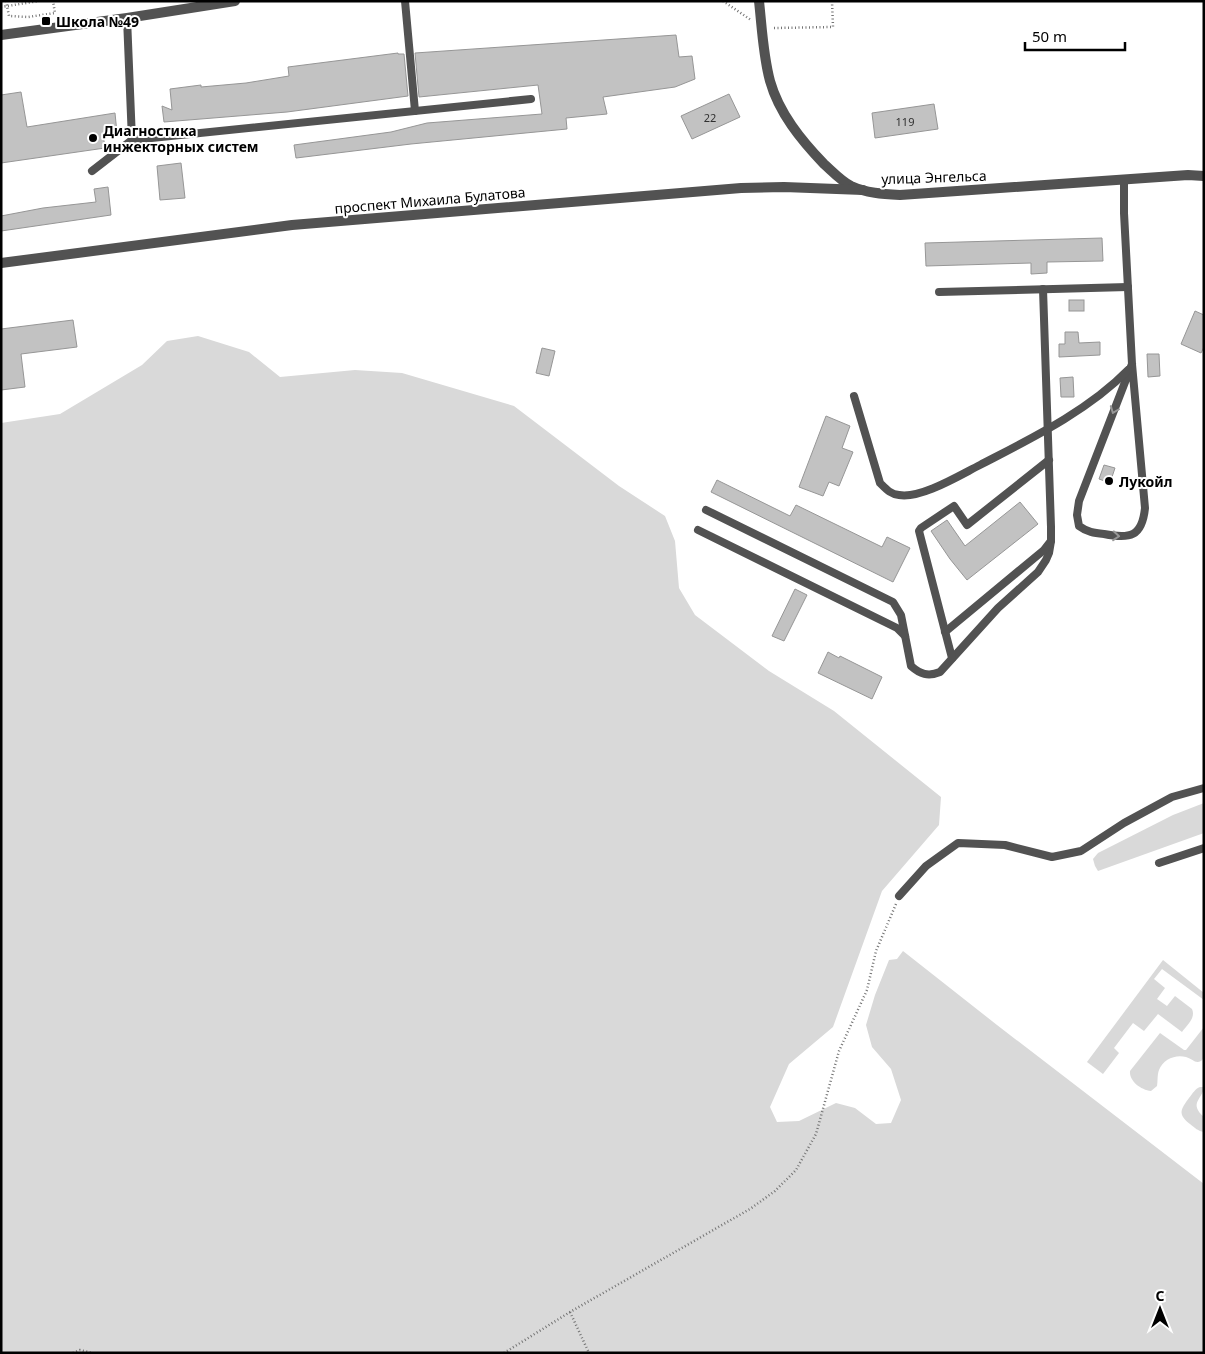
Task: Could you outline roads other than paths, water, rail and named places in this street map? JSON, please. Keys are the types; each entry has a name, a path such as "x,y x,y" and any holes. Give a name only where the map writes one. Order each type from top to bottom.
{"street":[{"path":"1,35 235,1"},
{"name":"улица Энгельса","path":"759,1 765,56 770,82 778,102 794,128 831,170 850,185 863,190 900,195 1204,176"},
{"name":"проспект Михаила Булатова","path":"1,263 292,225 741,188 784,187 863,190"}],"lane":[{"path":"405,1 415,111"},
{"path":"127,18 132,140"},
{"path":"92,172 132,140 531,99"},
{"path":"1124,180 1132,364 1145,508 1144,518 1138,530 1129,536 1120,537 1086,531 1079,526 1077,515 1079,501 1132,364"},
{"path":"939,292 1128,287"},
{"path":"706,510 893,602 901,615 911,666 925,675 940,672 998,608 1038,572 1049,553 1052,527 1043,289"},
{"path":"854,396 880,483 888,492 900,496 935,488 1048,428 1079,409 1116,382 1132,364"},
{"path":"952,658 919,534 921,528 954,506 967,525 1049,460"},
{"path":"698,530 897,628 905,637"},
{"path":"945,632 1044,550 1051,541"},
{"path":"899,896 926,866 958,843 1005,845 1052,857 1081,851 1124,823 1172,797 1204,788"},
{"path":"1160,863 1204,848"}],"place":[{"name":"Школа №49","path":"46,21"},
{"name":"Диагностика инжекторных систем","path":"93,138"},
{"name":"Лукойл","path":"1109,481"}]}
